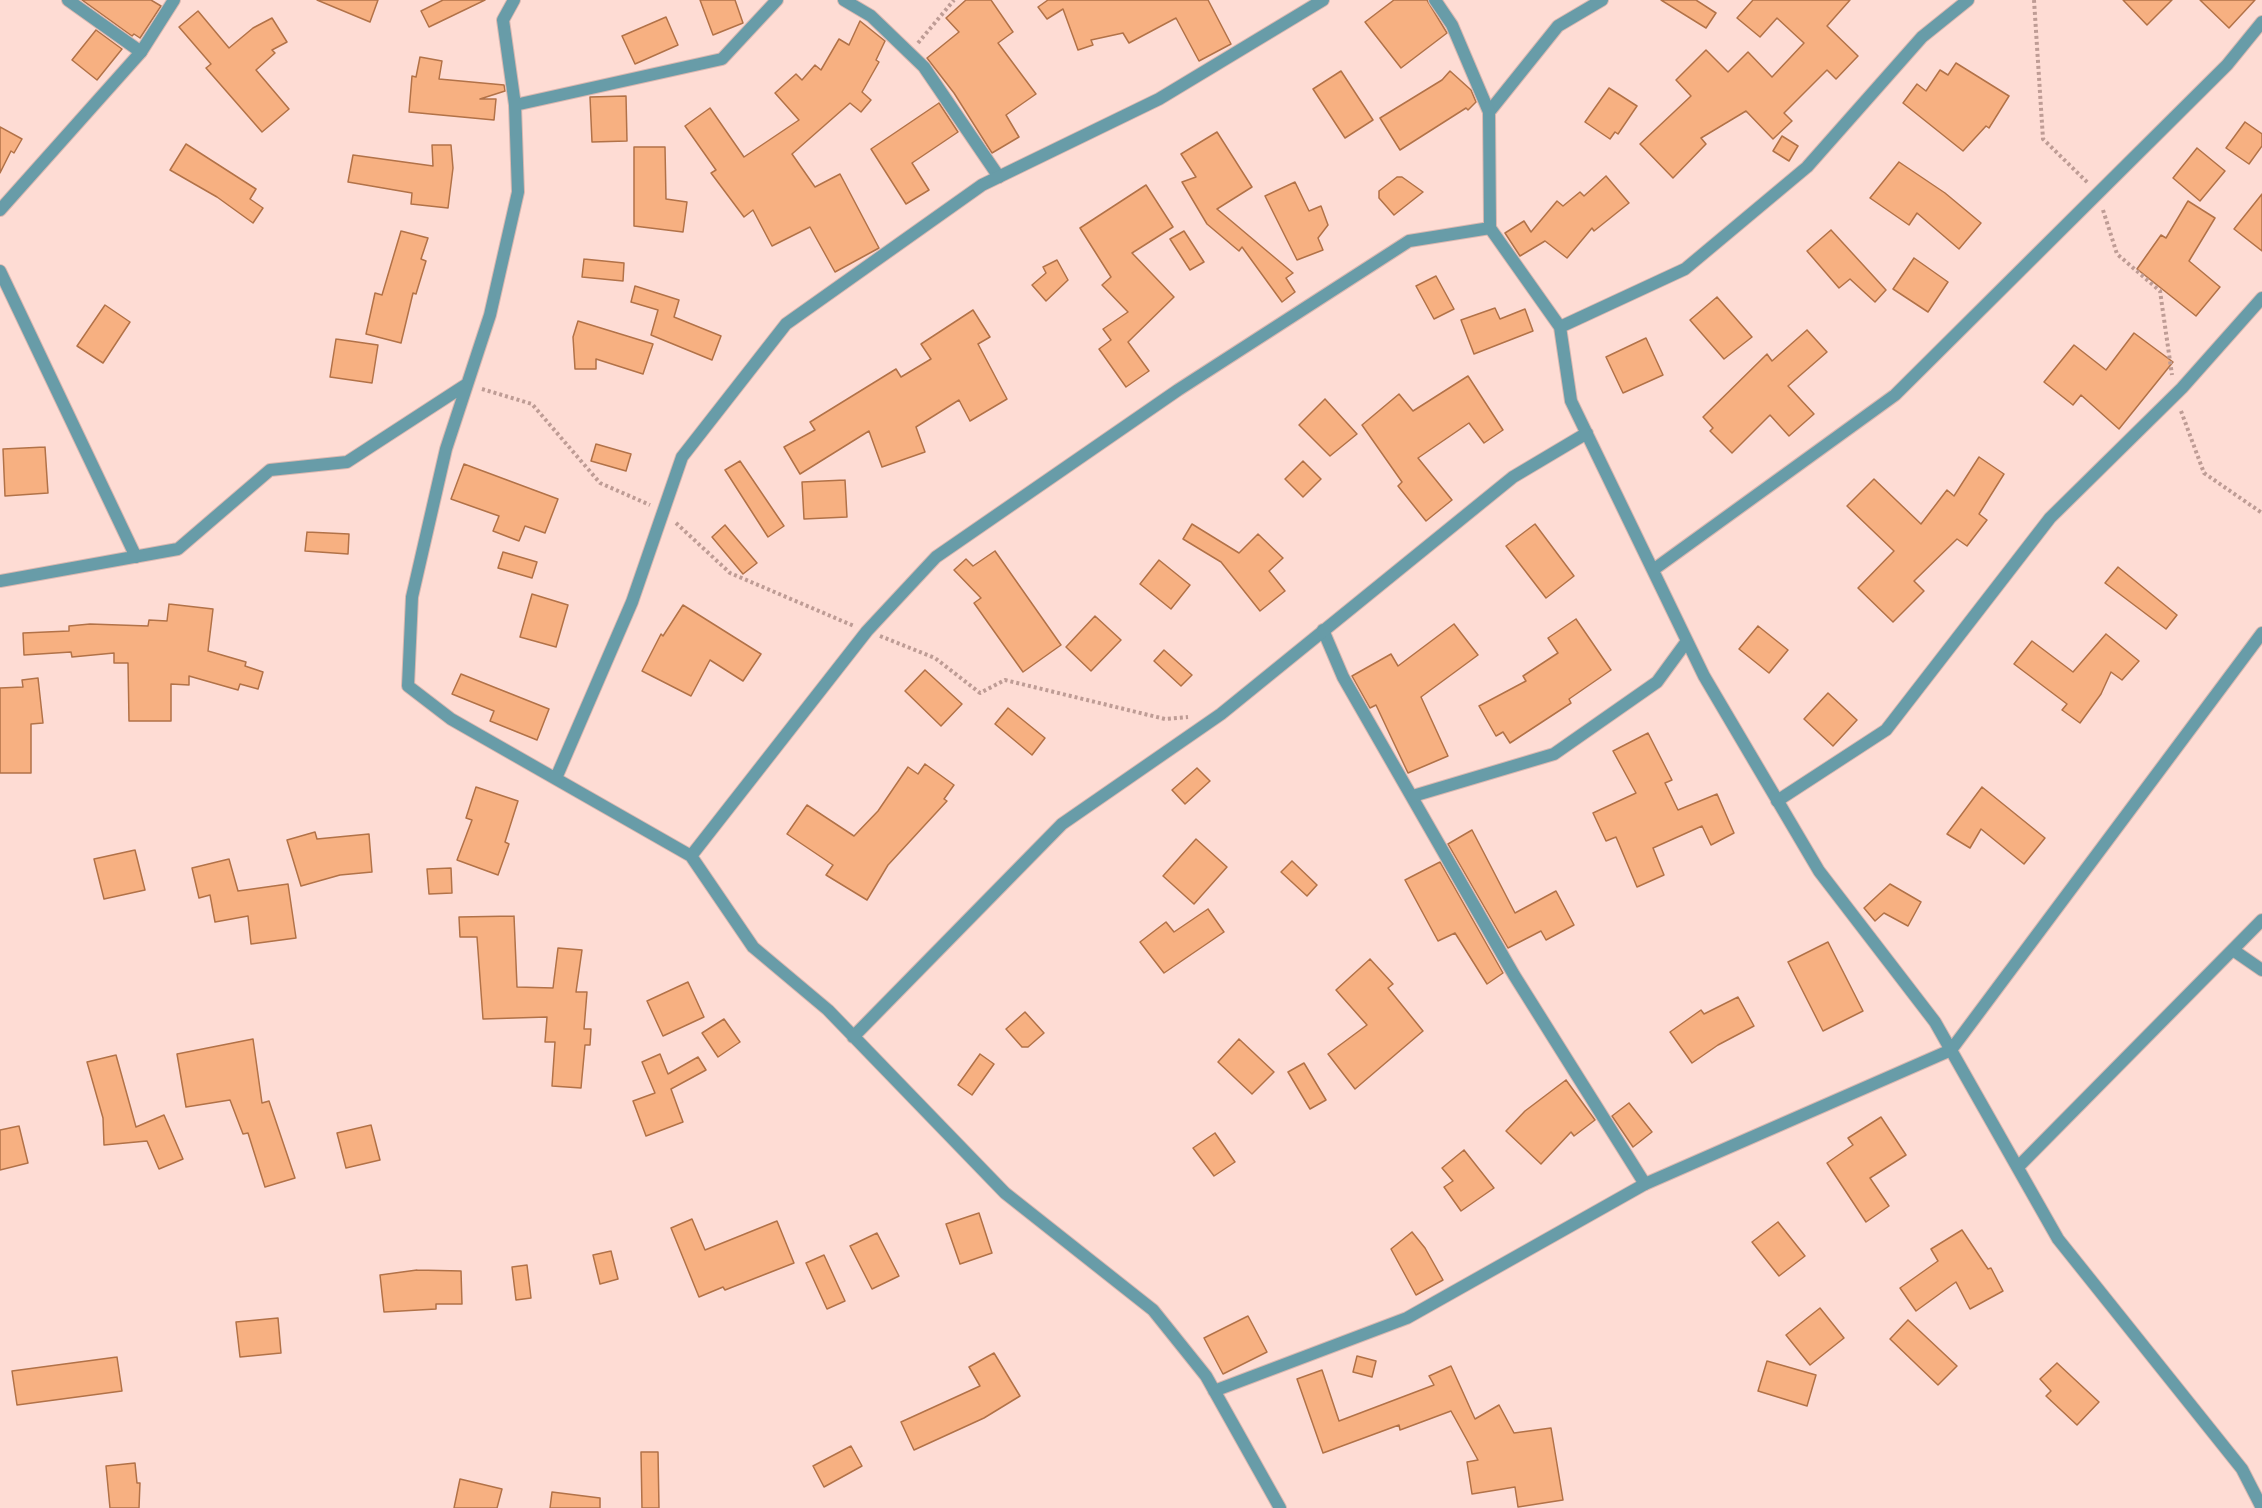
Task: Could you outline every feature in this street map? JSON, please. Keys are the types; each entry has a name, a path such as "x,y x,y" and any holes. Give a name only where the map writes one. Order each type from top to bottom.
{"street":[{"path":"68,0 141,52"},
{"path":"0,210 141,52 174,0"},
{"path":"514,0 503,20 515,105 518,192 490,315 446,449 412,597 408,686 450,719 692,856 753,947 828,1010 1005,1193 1153,1310 1206,1376 1280,1508"},
{"path":"515,105 722,59 777,0"},
{"path":"844,0 871,16 924,67 999,177"},
{"path":"556,778 633,602 682,457 786,324 982,185 1159,99 1323,0"},
{"path":"1436,0 1452,25 1489,112 1490,228 1560,327 1571,401 1704,676 1819,871 1935,1022 2058,1239 2242,1469 2262,1508"},
{"path":"1489,112 1558,26 1602,0"},
{"path":"1560,327 1685,269 1807,167 1922,37 1968,0"},
{"path":"1653,570 1895,396 2227,65 2262,22"},
{"path":"692,856 867,631 936,556 1178,390 1410,241 1490,228"},
{"path":"0,271 136,557"},
{"path":"1777,801 1886,730 2050,518 2175,395 2262,298"},
{"path":"0,580 178,549 270,470 346,462 467,384"},
{"path":"854,1037 1062,824 1221,714 1513,477 1587,433"},
{"path":"1323,630 1343,677 1515,975 1645,1184"},
{"path":"1214,1391 1407,1318 1645,1184 1951,1050 2262,633"},
{"path":"1413,796 1554,754 1657,682 1688,641"},
{"path":"2018,1167 2262,920"},
{"path":"2233,950 2262,970"}],"path":[{"path":"910,53 954,0"},
{"path":"2034,0 2043,139 2098,193 2117,254 2160,291 2175,395 2204,473 2262,513"},
{"path":"867,631 935,658 980,693 1005,680 1165,719 1221,714"}],"building":[{"path":"82,0 151,0 161,6 140,38 134,34 132,36"},
{"path":"317,0 378,0 370,22"},
{"path":"443,0 485,0 429,27 421,11"},
{"path":"700,0 735,0 743,23 713,35"},
{"path":"966,0 991,0 1013,32 998,43 1036,94 1006,115 1019,137 992,153 954,93 927,58 959,32 946,18"},
{"path":"1048,0 1208,0 1231,44 1199,61 1176,18 1129,43 1123,33 1091,40 1093,45 1078,50 1063,9 1047,19 1038,7"},
{"path":"1394,0 1427,0 1447,33 1401,68 1365,22"},
{"path":"1661,0 1696,0 1716,13 1706,28"},
{"path":"1753,0 1850,0 1827,26 1858,56 1836,79 1827,70 1784,113 1792,121 1773,139 1746,111 1701,138 1706,144 1673,178 1640,144 1691,96 1676,80 1706,50 1728,72 1748,52 1772,77 1804,43 1777,18 1760,37 1737,18"},
{"path":"2123,0 2172,0 2147,25"},
{"path":"2200,0 2255,0 2229,28"},
{"path":"198,11 229,48 253,28 272,18 287,42 272,50 275,53 256,70 289,109 262,132 206,68 211,64 179,27"},
{"path":"666,17 678,45 635,64 622,36"},
{"path":"860,21 885,41 876,60 879,62 862,92 871,100 861,112 850,103 792,154 815,187 840,174 879,248 835,272 810,227 772,246 753,210 744,217 711,173 716,170 685,126 710,108 744,157 799,120 775,93 796,74 802,80 815,65 821,70 839,39 849,45"},
{"path":"96,30 122,49 97,80 72,60"},
{"path":"420,57 442,61 439,79 504,85 505,91 480,99 496,99 494,120 409,112 412,76 416,77"},
{"path":"1956,63 2009,96 1989,128 1986,126 1963,151 1903,103 1917,84 1926,91 1940,70 1948,75"},
{"path":"1341,71 1373,120 1345,138 1313,89"},
{"path":"1450,71 1471,90 1476,102 1468,110 1466,108 1400,150 1380,118 1442,80"},
{"path":"1609,88 1637,106 1618,134 1615,132 1610,139 1585,122"},
{"path":"626,96 627,141 592,142 590,97"},
{"path":"939,103 958,132 912,163 929,190 906,204 871,149"},
{"path":"2245,122 2262,134 2262,146 2249,164 2226,148"},
{"path":"0,127 22,139 14,153 11,151 0,173"},
{"path":"1217,132 1252,187 1217,209 1293,273 1286,278 1295,292 1282,302 1242,247 1239,251 1207,224 1182,182 1196,177 1181,154"},
{"path":"1782,136 1798,146 1789,161 1773,151"},
{"path":"186,144 256,189 250,199 263,208 253,223 217,197 170,170"},
{"path":"432,145 451,145 453,168 448,208 411,204 412,193 348,182 353,155 433,166"},
{"path":"634,147 665,147 666,199 687,202 683,232 634,226"},
{"path":"2197,148 2225,171 2200,201 2173,178"},
{"path":"1899,162 1945,193 1981,223 1959,249 1917,213 1909,225 1870,198"},
{"path":"1606,176 1629,203 1594,231 1592,228 1567,258 1545,241 1520,256 1505,233 1524,221 1531,232 1557,201 1563,206 1580,192 1584,196"},
{"path":"1397,177 1402,177 1423,192 1394,215 1379,198 1379,191"},
{"path":"1295,182 1309,211 1321,206 1328,225 1318,238 1323,250 1297,260 1265,196"},
{"path":"1146,185 1173,227 1132,253 1174,297 1128,342 1149,371 1126,387 1099,349 1111,340 1103,329 1128,312 1102,285 1111,277 1080,228"},
{"path":"2262,194 2262,251 2234,229"},
{"path":"2188,201 2215,218 2189,261 2220,287 2196,316 2137,269 2161,235 2166,238"},
{"path":"1831,230 1886,290 1875,302 1850,279 1839,288 1807,251"},
{"path":"401,231 428,238 421,259 426,261 416,294 413,293 401,343 366,334 375,293 382,295"},
{"path":"1184,231 1204,262 1190,270 1170,239"},
{"path":"1914,258 1948,282 1928,312 1893,289"},
{"path":"584,259 624,263 623,281 582,277"},
{"path":"1057,260 1068,280 1046,301 1032,285 1046,273 1043,267"},
{"path":"1436,276 1454,309 1434,319 1416,286"},
{"path":"635,286 679,300 674,317 721,336 712,360 651,335 658,310 631,302"},
{"path":"1717,297 1752,337 1724,359 1690,320"},
{"path":"105,305 130,322 103,363 77,346"},
{"path":"1495,308 1500,319 1525,309 1533,331 1474,354 1461,320"},
{"path":"973,310 990,337 978,344 1007,399 970,421 959,400 916,427 925,452 882,467 869,431 800,474 784,447 815,430 810,422 896,369 901,377 931,359 921,344"},
{"path":"578,321 653,344 643,374 596,359 596,369 575,369 573,337"},
{"path":"1807,330 1827,352 1788,386 1814,414 1789,436 1770,415 1732,453 1710,431 1713,428 1703,417 1767,354 1772,361"},
{"path":"2134,333 2173,362 2119,429 2081,395 2073,405 2044,382 2074,345 2106,370"},
{"path":"1646,338 1663,375 1623,393 1606,357"},
{"path":"336,339 378,345 372,383 330,377"},
{"path":"1468,376 1503,430 1484,443 1469,423 1418,458 1452,500 1426,521 1398,486 1402,482 1362,425 1399,394 1413,411"},
{"path":"1325,399 1357,434 1330,456 1299,425"},
{"path":"596,444 631,454 626,471 591,461"},
{"path":"45,447 48,493 5,496 3,449"},
{"path":"1979,457 2004,474 1979,514 1987,520 1967,546 1957,539 1914,581 1924,591 1893,622 1858,588 1894,551 1847,506 1874,479 1921,524 1947,490 1954,496"},
{"path":"740,461 784,526 768,537 725,470"},
{"path":"1303,461 1321,479 1303,497 1285,479"},
{"path":"464,464 558,499 545,533 525,526 519,541 493,531 499,516 451,499"},
{"path":"845,480 847,517 804,519 802,482"},
{"path":"1192,524 1239,553 1258,534 1283,558 1269,571 1285,591 1260,611 1221,562 1183,539"},
{"path":"1535,524 1574,576 1546,598 1506,546"},
{"path":"725,525 757,563 743,574 712,537"},
{"path":"307,532 349,534 348,554 305,551"},
{"path":"995,551 1061,645 1023,672 974,603 981,598 954,570 966,559 973,566"},
{"path":"503,552 537,562 532,578 498,568"},
{"path":"1159,560 1190,585 1171,609 1140,584"},
{"path":"2118,567 2177,615 2166,629 2105,583"},
{"path":"532,594 568,605 556,647 520,637"},
{"path":"169,604 213,609 208,651 246,662 245,666 263,672 258,689 240,684 238,690 189,676 189,685 171,684 171,721 129,721 128,663 114,663 114,653 72,657 71,652 24,655 23,633 69,631 69,626 90,624 148,626 149,620 167,621"},
{"path":"683,605 761,654 743,681 710,660 691,696 642,671 661,634 663,636"},
{"path":"1095,616 1121,640 1091,671 1066,647"},
{"path":"1576,619 1611,670 1569,699 1571,703 1510,743 1503,732 1496,736 1479,706 1526,681 1523,676 1558,653 1548,638"},
{"path":"1454,624 1478,655 1421,697 1448,756 1408,773 1376,705 1370,708 1352,676 1391,654 1398,666"},
{"path":"1758,626 1788,650 1769,673 1739,649"},
{"path":"2106,634 2139,661 2122,680 2111,672 2101,694 2080,723 2062,710 2067,704 2014,664 2032,641 2073,672"},
{"path":"1164,650 1192,675 1181,686 1154,661"},
{"path":"925,670 962,704 941,726 905,691"},
{"path":"461,674 549,709 537,740 490,721 494,711 452,694"},
{"path":"38,678 43,723 31,724 31,773 0,773 0,688 23,687 22,680"},
{"path":"1828,693 1857,720 1833,746 1804,719"},
{"path":"1008,708 1045,738 1032,755 995,724"},
{"path":"1648,733 1672,780 1665,783 1678,810 1717,794 1734,833 1711,845 1702,826 1653,848 1664,875 1637,887 1616,837 1606,841 1593,813 1636,793 1613,751"},
{"path":"925,764 954,785 944,799 947,801 888,865 867,900 826,875 833,865 787,834 807,805 854,836 878,811 908,767 918,774"},
{"path":"1197,768 1210,781 1185,804 1172,790"},
{"path":"476,787 518,801 505,842 509,844 498,875 457,860 472,820 466,818"},
{"path":"1982,787 2045,838 2024,864 1981,829 1970,848 1947,834"},
{"path":"1472,830 1515,913 1556,891 1574,925 1546,940 1541,931 1508,948 1448,844"},
{"path":"315,832 317,839 369,834 372,872 340,875 301,886 287,840"},
{"path":"1196,839 1227,867 1194,904 1163,876"},
{"path":"135,850 145,890 104,899 94,859"},
{"path":"229,859 238,891 288,884 296,938 251,944 248,916 215,922 210,895 199,898 192,868"},
{"path":"1292,861 1317,885 1307,896 1281,872"},
{"path":"1440,862 1503,973 1487,984 1455,933 1438,941 1405,880"},
{"path":"451,868 452,893 429,894 427,869"},
{"path":"1890,884 1921,902 1908,926 1884,913 1875,921 1864,908"},
{"path":"1208,909 1224,932 1164,973 1140,942 1166,922 1174,932"},
{"path":"514,916 517,987 553,988 558,948 582,950 576,992 587,992 584,1029 591,1029 590,1045 585,1045 581,1088 552,1086 555,1042 545,1042 547,1017 483,1019 477,937 460,937 459,917"},
{"path":"1828,942 1863,1011 1823,1031 1788,962"},
{"path":"1370,959 1393,984 1388,988 1423,1031 1355,1089 1328,1054 1367,1025 1336,990"},
{"path":"688,982 704,1017 663,1036 647,1001"},
{"path":"1738,997 1754,1026 1718,1045 1692,1063 1670,1032 1701,1010 1704,1014"},
{"path":"1025,1012 1044,1033 1028,1047 1022,1047 1006,1029"},
{"path":"724,1019 740,1042 718,1057 702,1033"},
{"path":"253,1039 262,1103 269,1101 295,1178 265,1187 248,1133 243,1134 230,1100 186,1107 177,1054"},
{"path":"1239,1039 1274,1072 1252,1094 1218,1062"},
{"path":"660,1054 668,1074 698,1057 706,1070 671,1089 683,1122 646,1136 633,1101 655,1093 642,1062"},
{"path":"980,1054 994,1064 972,1095 958,1085"},
{"path":"116,1055 136,1127 164,1115 183,1159 159,1169 147,1141 104,1145 103,1118 87,1062"},
{"path":"1304,1063 1326,1100 1310,1109 1288,1072"},
{"path":"1566,1080 1595,1120 1574,1136 1571,1132 1541,1164 1506,1131 1525,1111"},
{"path":"1629,1103 1652,1132 1633,1147 1612,1116"},
{"path":"1881,1117 1906,1155 1870,1178 1889,1206 1866,1222 1827,1163 1853,1145 1848,1138"},
{"path":"371,1125 380,1160 346,1168 337,1133"},
{"path":"19,1126 28,1163 0,1170 0,1130"},
{"path":"1215,1133 1235,1162 1214,1176 1193,1148"},
{"path":"1464,1150 1494,1188 1461,1211 1444,1187 1453,1181 1442,1168"},
{"path":"979,1213 992,1253 960,1264 946,1224"},
{"path":"692,1219 705,1250 777,1221 794,1263 725,1290 723,1287 699,1297 671,1228"},
{"path":"1778,1222 1805,1256 1779,1276 1752,1242"},
{"path":"1962,1230 1988,1269 1991,1268 2003,1291 1970,1309 1956,1282 1916,1311 1900,1288 1938,1261 1931,1249"},
{"path":"1412,1232 1425,1248 1443,1280 1416,1295 1391,1249"},
{"path":"877,1233 899,1276 872,1289 850,1246"},
{"path":"611,1251 618,1279 600,1284 593,1255"},
{"path":"824,1255 845,1301 827,1309 806,1263"},
{"path":"527,1265 531,1298 516,1300 512,1267"},
{"path":"417,1270 461,1271 462,1304 436,1304 436,1309 384,1312 380,1275"},
{"path":"1820,1308 1844,1338 1810,1365 1786,1335"},
{"path":"1248,1316 1267,1352 1223,1374 1204,1338"},
{"path":"278,1318 281,1353 240,1357 236,1322"},
{"path":"1908,1320 1957,1366 1938,1385 1890,1339"},
{"path":"994,1353 1020,1396 984,1418 914,1450 901,1422 980,1386 969,1367"},
{"path":"1357,1356 1376,1361 1372,1377 1353,1372"},
{"path":"117,1357 122,1391 17,1405 12,1371"},
{"path":"1767,1361 1816,1375 1807,1406 1758,1391"},
{"path":"2057,1363 2099,1402 2077,1425 2046,1396 2051,1391 2040,1379"},
{"path":"1451,1366 1475,1419 1499,1405 1514,1433 1551,1428 1563,1500 1518,1507 1515,1487 1472,1494 1467,1462 1478,1460 1451,1411 1400,1430 1399,1425 1323,1453 1297,1379 1322,1370 1339,1421 1434,1385 1429,1376"},
{"path":"851,1446 862,1466 824,1487 813,1466"},
{"path":"641,1452 658,1452 659,1508 642,1508"},
{"path":"135,1463 137,1483 140,1483 139,1508 110,1508 106,1466"},
{"path":"460,1479 502,1489 497,1508 454,1508"},
{"path":"552,1492 600,1498 600,1508 550,1508"}]}
